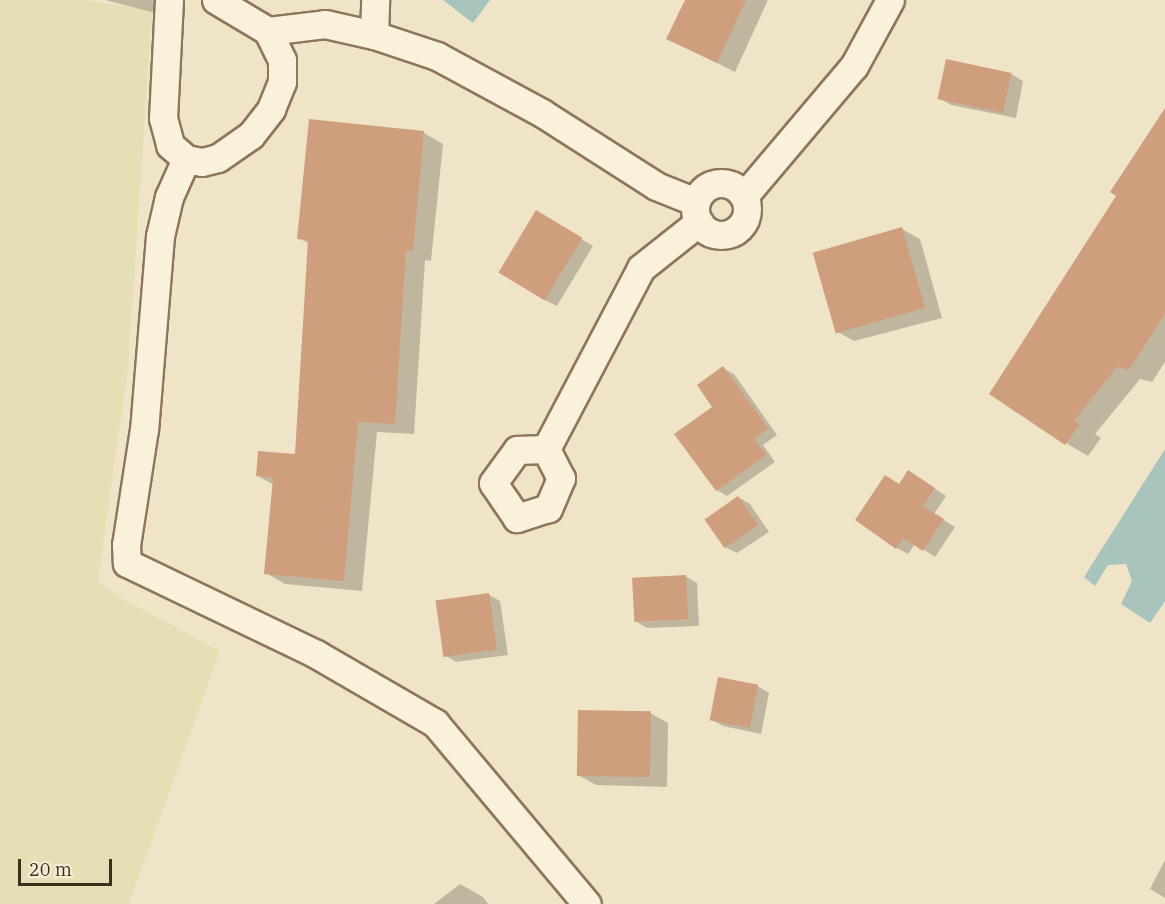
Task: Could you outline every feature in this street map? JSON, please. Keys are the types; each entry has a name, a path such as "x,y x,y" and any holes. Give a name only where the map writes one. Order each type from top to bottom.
{"street":[{"path":"169,0 163,118 170,145 186,159 202,162 218,158 251,135 271,109 282,82 282,60 268,31 216,0"},
{"path":"374,35 375,0"},
{"path":"744,196 854,66 890,0"},
{"path":"268,31 325,24 374,35 437,56 542,113 697,212 714,234 735,232 747,216 744,196 737,188 718,183 708,186 697,212 641,268 546,448"},
{"path":"186,159 169,197 160,236 144,429 126,545 127,563 316,654 435,723 587,904"}],"shaded area":[{"path":"0,0 82,0 152,10 128,367 98,581 119,597 220,651 129,904 0,904"}],"water":[{"path":"443,0 490,0 473,23"},
{"path":"1165,449 1165,601 1150,623 1121,604 1132,581 1126,564 1108,565 1095,586 1084,577"}],"building":[{"path":"685,0 746,0 717,63 666,39"},
{"path":"946,59 1012,73 1003,113 937,99"},
{"path":"1165,108 1165,314 1129,370 1117,367 1074,421 1080,424 1065,445 989,394 1116,196 1110,192"},
{"path":"309,119 424,131 413,251 406,250 395,424 358,422 344,581 264,574 273,478 256,476 258,451 295,454 308,240 297,239"},
{"path":"536,210 582,238 545,300 498,273"},
{"path":"902,227 925,308 836,333 813,253"},
{"path":"723,366 768,428 754,439 766,455 716,491 674,434 712,407 697,385"},
{"path":"908,470 935,488 923,506 944,519 923,551 903,538 896,549 855,520 885,475 899,484"},
{"path":"738,496 758,525 724,548 704,520"},
{"path":"686,575 688,619 634,622 632,578"},
{"path":"489,593 497,649 443,657 436,601"},
{"path":"718,677 758,685 750,728 710,720"},
{"path":"578,710 651,711 650,777 577,776"}]}
